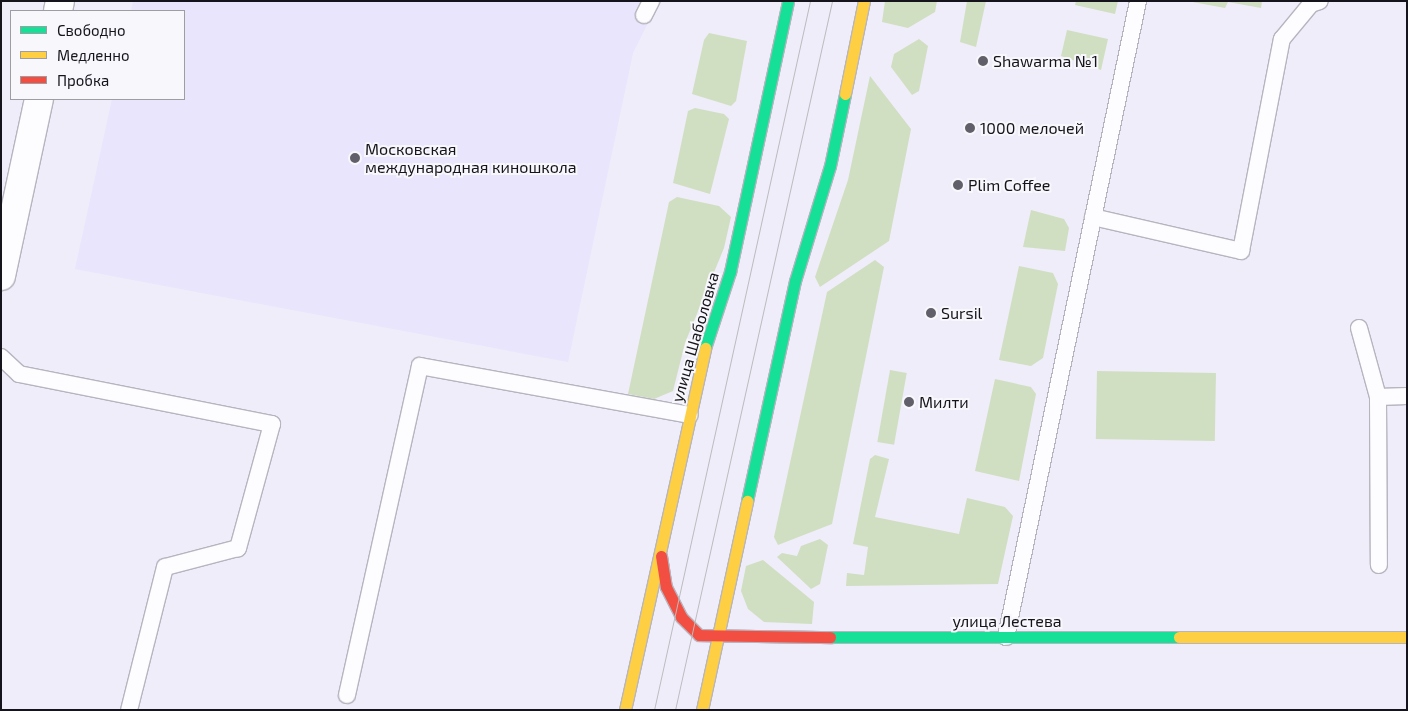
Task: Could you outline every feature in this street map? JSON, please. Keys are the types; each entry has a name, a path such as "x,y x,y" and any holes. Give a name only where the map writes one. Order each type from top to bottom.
{"main road":[{"name":"улица Шаболовка","path":"625,710 661,556 690,415 730,272 788,1"},
{"path":"702,710 795,281 830,166 864,1"},
{"name":"улица Лестева","path":"661,556 666,587 681,618 698,635 719,637 1407,637"}],"street":[{"path":"1,276 40,100"}],"lane":[{"path":"1006,637 1138,1"},
{"path":"1093,217 1241,252 1282,39 1311,4 1320,1"},
{"path":"1359,328 1378,396 1379,565"},
{"path":"1,357 19,374 272,424 238,548 165,567 129,710"},
{"path":"348,695 420,366 690,415"},
{"path":"1378,396 1407,396"}],"shaded area":[{"name":"Московская международная киношкола","path":"133,1 641,1 636,9 651,17 633,53 568,362 75,269 112,100 185,100 185,10 131,10"}],"green space":[{"path":"885,1 937,1 935,12 908,28 882,22"},
{"path":"967,1 986,1 976,47 960,42"},
{"path":"1076,1 1118,1 1115,14 1075,5"},
{"path":"1187,1 1262,1 1261,8 1228,2 1225,8"},
{"path":"1067,30 1108,39 1101,70 1061,56"},
{"path":"709,33 747,41 736,101 731,106 692,94 704,40"},
{"path":"919,39 928,46 919,91 912,95 891,67 894,54"},
{"path":"870,76 911,129 889,241 820,287 815,277 848,180"},
{"path":"695,108 724,114 729,119 710,194 673,183 688,111"},
{"path":"677,197 719,206 731,217 724,248 685,343 673,391 654,399 628,394 669,202"},
{"path":"1031,210 1064,219 1069,228 1065,251 1023,247"},
{"path":"875,260 884,267 832,524 778,545 774,537 827,292"},
{"path":"1019,266 1053,273 1058,284 1043,358 1031,366 999,360"},
{"path":"890,370 907,373 894,445 877,442"},
{"path":"1097,371 1216,373 1215,441 1096,439"},
{"path":"995,379 1031,387 1036,394 1019,481 975,471"},
{"path":"875,455 889,459 875,517 959,534 967,498 1005,507 1013,516 998,584 846,586 847,573 864,575 868,547 853,544 870,459"},
{"path":"820,539 828,545 820,584 811,589 777,557 782,553 797,556 801,546"},
{"path":"763,560 814,602 812,624 764,622 748,609 741,591 746,566"}],"tram line":[{"path":"654,710 810,1"},
{"path":"675,710 832,1"}],"traffic: fast":[{"path":"705,348 730,272 788,1"},
{"path":"747,501 795,281 830,166 845,94"},
{"path":"830,637 1179,637"}],"traffic: slow":[{"path":"845,94 864,1"},
{"path":"625,710 705,348"},
{"path":"702,710 747,501"},
{"path":"1179,637 1407,637"}],"traffic: jam":[{"path":"661,556 666,587 681,617 699,635 830,637"}],"place":[{"name":"Shawarma №1","path":"983,61"},
{"name":"1000 мелочей","path":"970,128"},
{"name":"Московская международная киношкола","path":"355,158"},
{"name":"Plim Coffee","path":"958,185"},
{"name":"Sursil","path":"931,313"},
{"name":"Милти","path":"909,402"}]}
